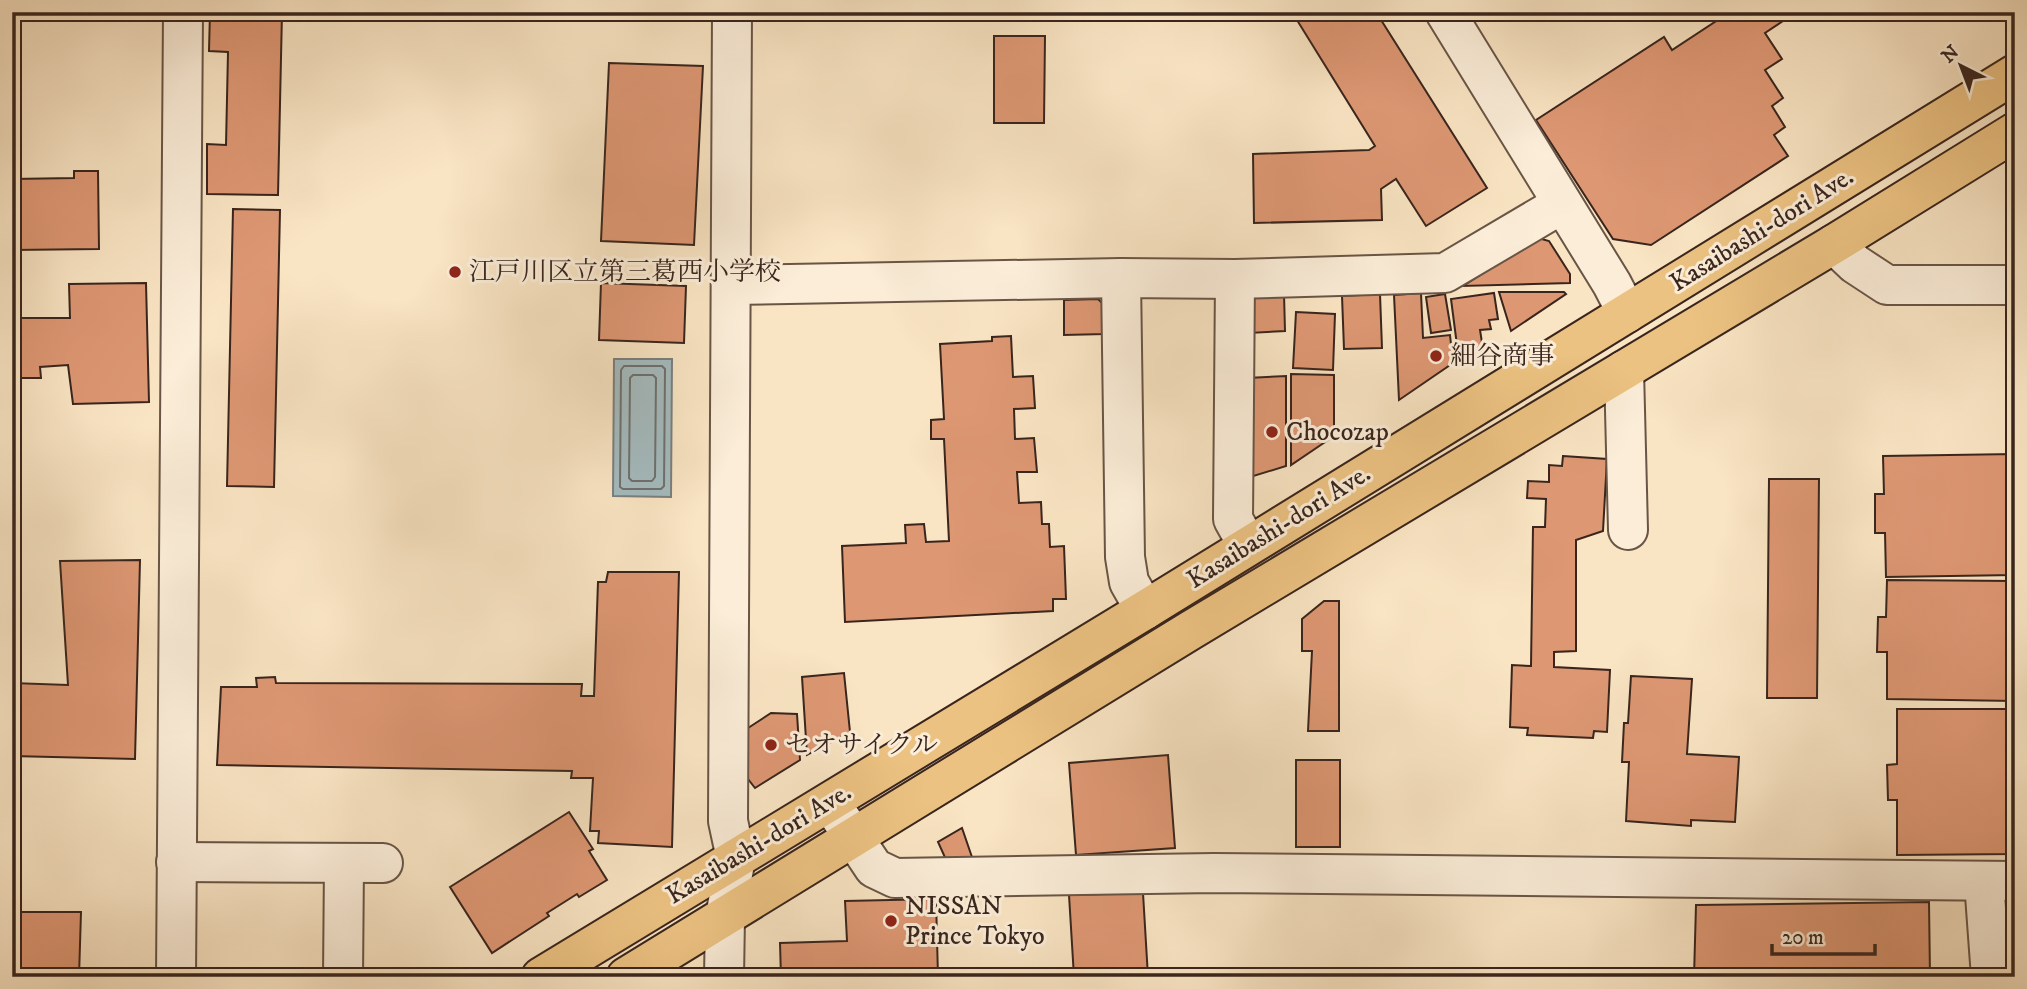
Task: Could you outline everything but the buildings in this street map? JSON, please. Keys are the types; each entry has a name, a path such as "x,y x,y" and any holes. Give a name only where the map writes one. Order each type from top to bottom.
{"main road":[{"name":"Kasaibashi-dori Ave.","path":"541,977 1145,610 2015,74"},
{"name":"Kasaibashi-dori Ave.","path":"626,977 1191,630 1834,244 2015,132"}],"street":[{"path":"176,977 183,12"},
{"path":"724,977 725,917 736,858 728,821 732,12"},
{"path":"1445,12 1628,313"},
{"path":"731,285 1121,278 1235,279 1445,273 1562,204"},
{"path":"1834,244 1855,264 1887,285 2015,285"},
{"path":"1121,278 1125,557 1129,582 1145,610"},
{"path":"1235,279 1233,519 1248,546"},
{"path":"1624,370 1628,530"},
{"path":"830,802 874,868 895,878 1214,873 1999,881 1991,977"},
{"path":"176,862 383,863"},
{"path":"343,977 344,863"}],"water":[{"path":"614,359 672,359 671,497 613,496"}],"place":[{"name":"江戸川区立第三葛西小学校","path":"455,272"},
{"name":"細谷商事","path":"1436,356"},
{"name":"Chocozap","path":"1272,432"},
{"name":"セオサイクル","path":"771,745"},
{"name":"NISSAN Prince Tokyo","path":"891,921"}]}
